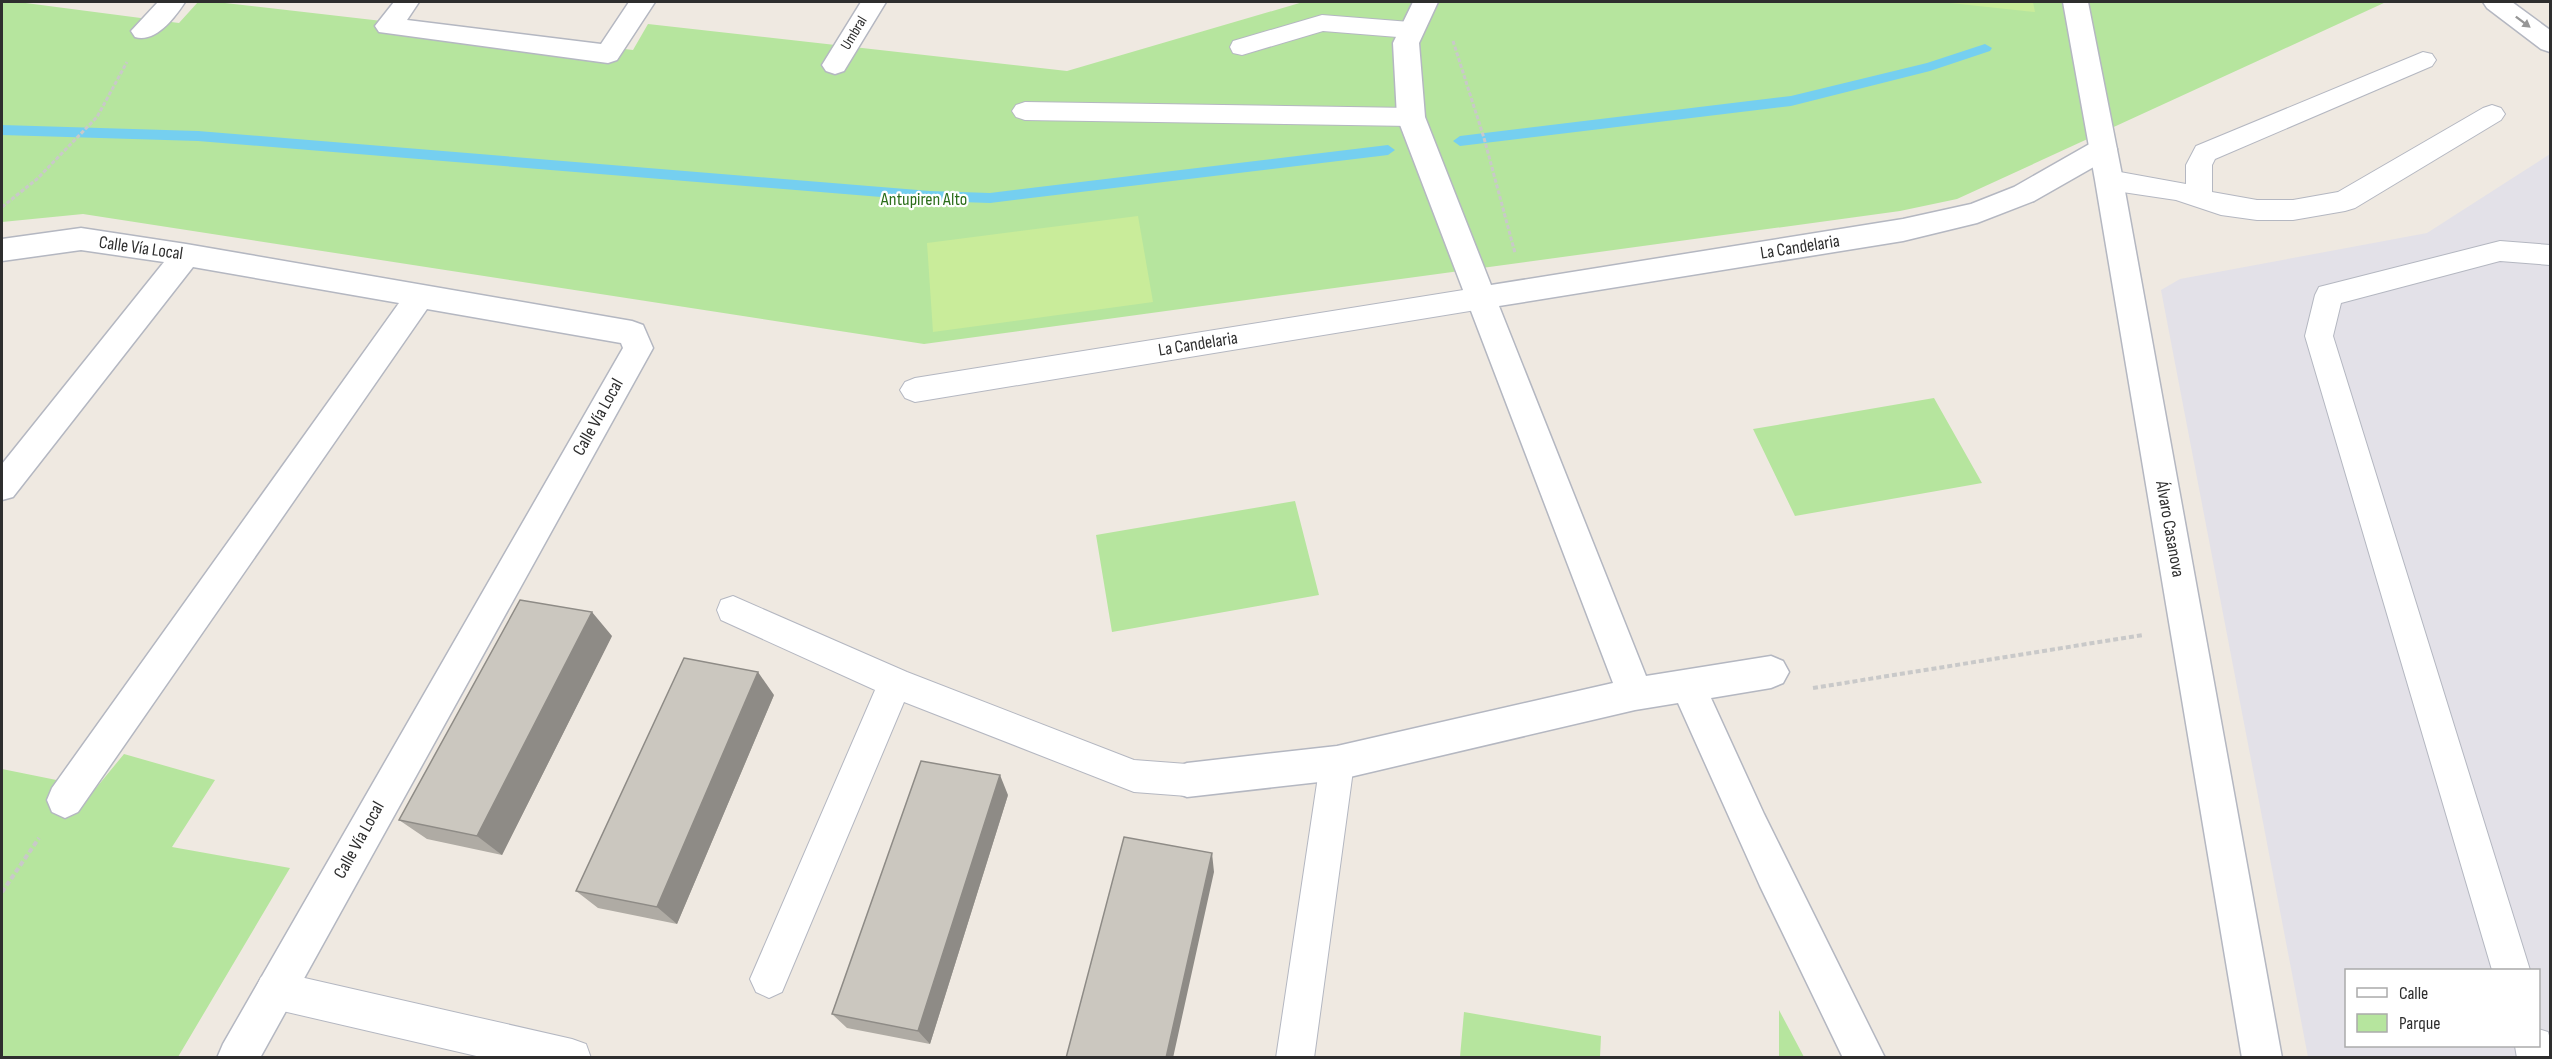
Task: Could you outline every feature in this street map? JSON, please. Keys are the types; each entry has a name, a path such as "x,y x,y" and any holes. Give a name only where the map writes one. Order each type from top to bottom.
{"street":[{"path":"144,31 172,2"},
{"path":"407,2 388,26 608,54 642,2"},
{"name":"Umbral","path":"835,65 873,2"},
{"path":"1425,2 1410,30 1406,43 1411,117 1635,694"},
{"name":"Álvaro Casanova","path":"2075,2 2106,164 2262,1058"},
{"path":"2496,2 2550,43"},
{"name":"La Candelaria","path":"1482,298 1903,230 1977,213 2106,164"},
{"name":"Calle Vía Local","path":"2,250 81,239 186,255 633,333 638,348 237,1058"},
{"path":"2,487 186,255"},
{"path":"65,800 420,296"},
{"path":"1187,780 1337,763 1635,694 1771,672"},
{"path":"1688,685 1707,731 1812,953 1865,1058"}],"lane":[{"path":"1242,47 1322,23 1410,30"},
{"path":"2199,198 2199,165 2205,153 2423,60"},
{"path":"1025,111 1411,117"},
{"path":"2106,164 2168,189 2221,205 2257,210 2293,210 2345,201 2492,114"},
{"path":"2511,969 2319,336 2329,294 2500,251 2545,249"},
{"name":"La Candelaria","path":"915,390 1482,298"},
{"path":"733,610 895,683 1134,776 1187,780"},
{"path":"769,979 895,683"},
{"path":"1295,1058 1337,763"},
{"path":"274,990 572,1058"}],"path":[{"path":"2,207 37,179 97,117 144,31"},
{"path":"1451,37 1484,138 1518,263"},
{"path":"1771,672 1812,688 2136,636 2187,632"},
{"path":"2,892 65,800"}],"shaded area":[{"path":"2550,154 2550,1057 2308,1057 2161,290 2180,279 2427,233"}],"green space":[{"name":"Antupiren Alto","path":"2,2 18,2 179,23 198,2 216,2 633,50 648,24 1067,71 1303,2 2386,2 1957,199 1900,211 924,344 83,214 2,222"},
{"path":"1941,2 2033,2 2035,12"},
{"path":"1138,216 1153,302 933,332 927,243"},
{"path":"1934,398 1982,483 1795,516 1753,429"},
{"path":"1295,501 1319,595 1112,632 1096,535"},
{"path":"124,754 215,780 172,847 290,868 178,1057 2,1057 2,769 96,788"},
{"path":"1779,1010 1804,1057 1779,1057"},
{"path":"1464,1012 1601,1036 1600,1057 1460,1057"}],"building":[{"path":"520,600 592,612 477,836 399,820"},
{"path":"684,658 758,672 657,907 576,891"},
{"path":"921,761 1000,775 918,1031 832,1014"},
{"path":"1124,837 1212,853 1166,1058 1066,1058"}],"waterway":[{"path":"1460,141 1791,101 1930,67 1985,48"},
{"path":"2,130 198,136 930,196 990,198 1388,150"}]}
